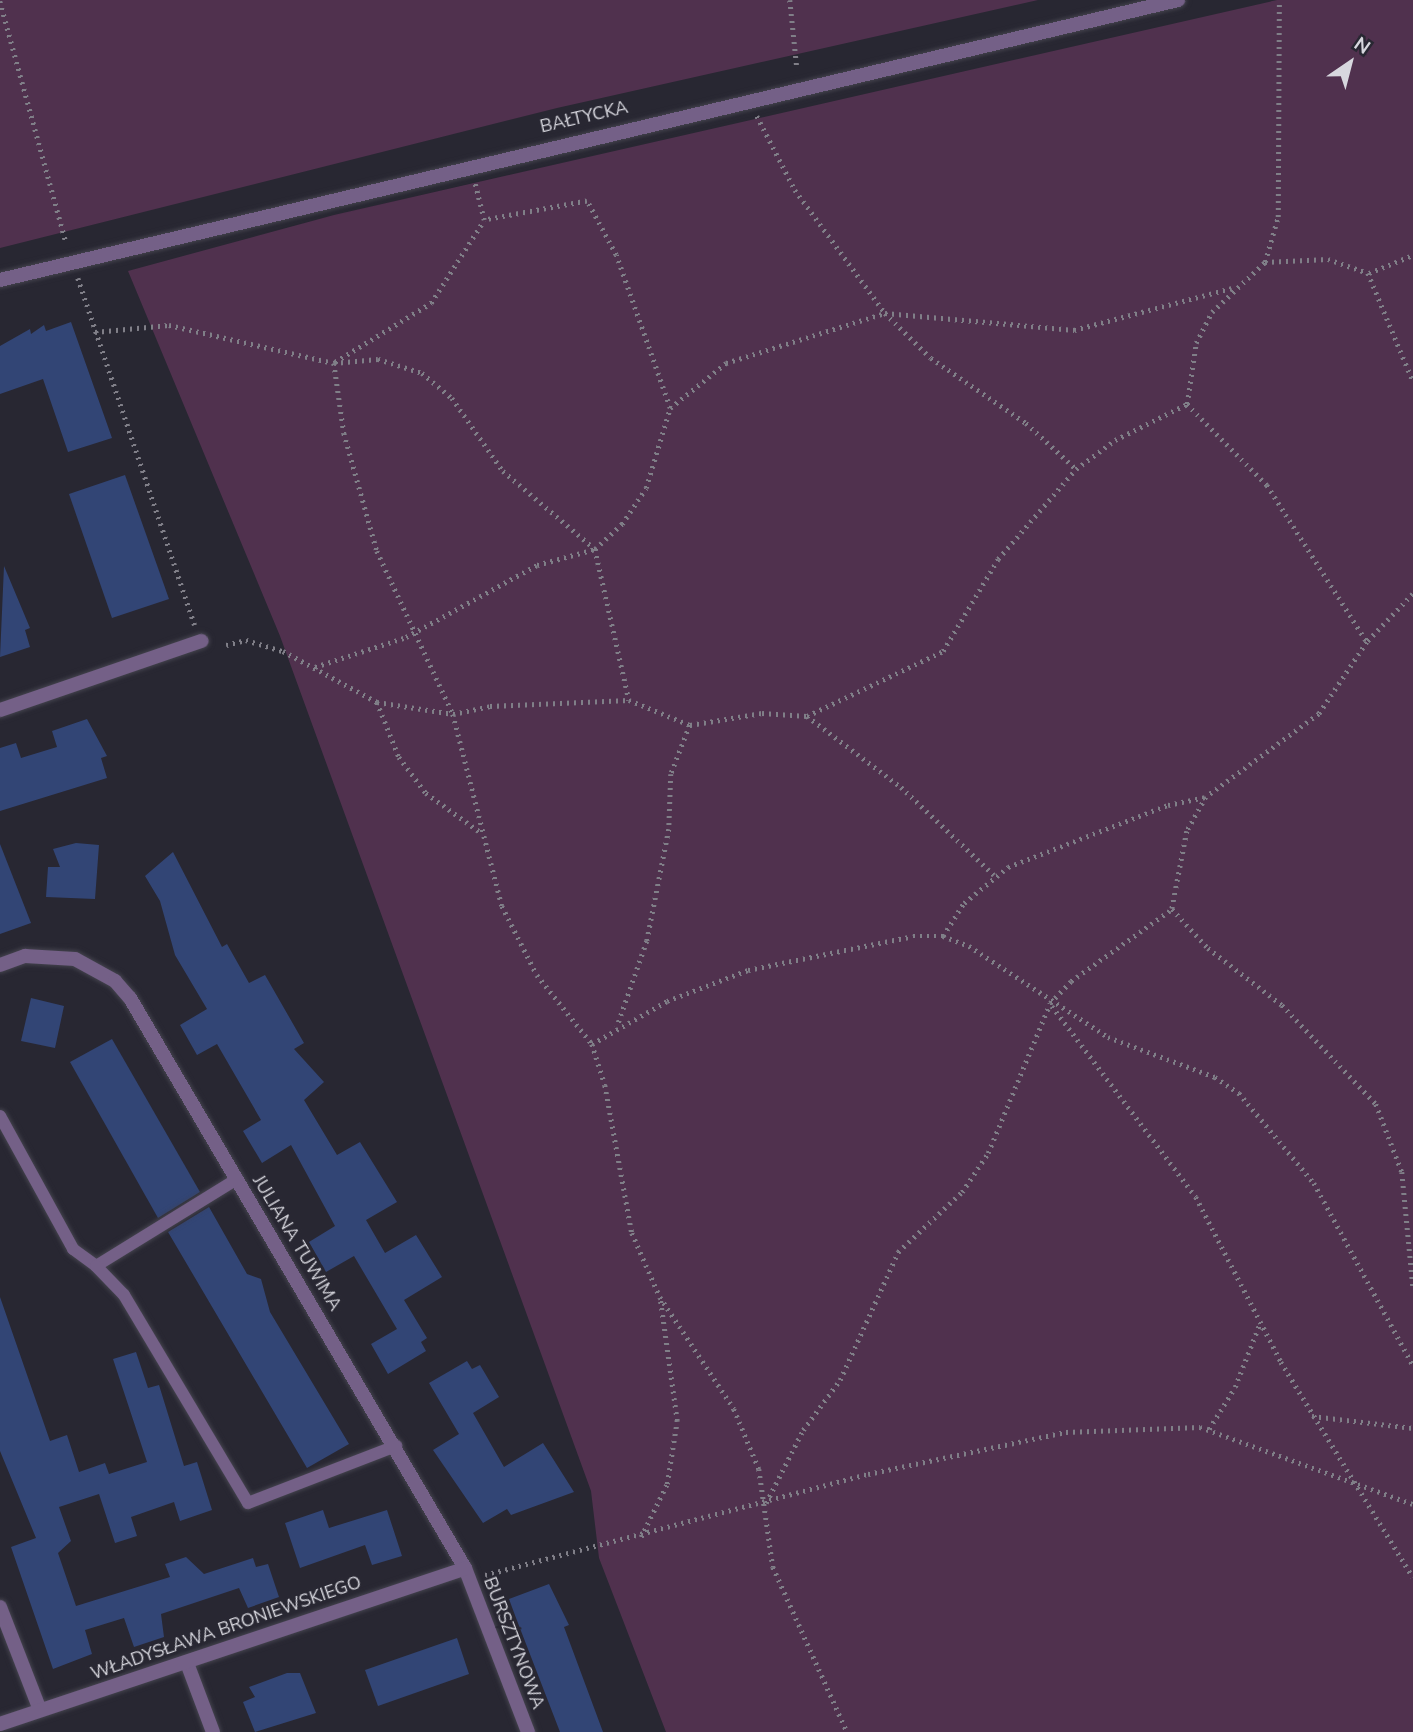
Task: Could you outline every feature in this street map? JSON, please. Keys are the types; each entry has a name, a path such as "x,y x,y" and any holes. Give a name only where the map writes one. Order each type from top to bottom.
{"street":[{"name":"BAŁTYCKA","path":"0,280 750,98 1178,0"},
{"path":"0,710 201,641"},
{"name":"JULIANA TUWIMA","path":"0,965 25,956 75,960 115,981 130,998 396,1446 465,1568"},
{"name":"WŁADYSŁAWA BRONIEWSKIEGO","path":"0,1724 465,1568"},
{"name":"BURSZTYNOWA","path":"465,1568 528,1732"},
{"path":"0,1606 40,1710"},
{"path":"187,1663 214,1732"}],"lane":[{"path":"0,1116 73,1249 96,1266 124,1295 248,1503 396,1446"},
{"path":"96,1266 237,1180"}],"path":[{"path":"790,0 797,68"},
{"path":"1187,404 1196,343 1232,288 1265,262 1278,217 1279,0"},
{"path":"1,1 66,242"},
{"path":"750,98 795,190 885,313 931,358 1026,423 1076,469"},
{"path":"334,363 431,303 484,220 587,201 617,255 670,408"},
{"path":"1265,262 1328,260 1368,274 1413,255"},
{"path":"1368,274 1413,382"},
{"path":"78,277 201,641"},
{"path":"314,667 416,632 537,565 596,549 622,524 646,488 670,408 726,363 885,313 1074,330 1232,288"},
{"path":"96,332 169,325 334,363 378,359 422,373 453,398 503,471 596,549 629,700"},
{"path":"334,363 344,433 377,551 453,714 494,886 522,945 592,1044 606,1085 632,1233 660,1297 734,1409 766,1504 773,1567 847,1732"},
{"path":"226,645 246,640 314,667 377,702 453,714 491,706 629,700 690,725 762,713 807,716 943,652 998,559 1076,469 1115,440 1187,404"},
{"path":"1187,404 1224,434 1268,485 1367,642"},
{"path":"943,936 964,903 994,875 1168,805 1206,797 1320,714 1367,642 1413,594"},
{"path":"377,702 389,738 426,793 480,832"},
{"path":"807,716 901,787 994,875"},
{"path":"617,1028 647,941 669,829 671,774 690,725"},
{"path":"766,1504 803,1430 841,1380 898,1252 962,1192 988,1153 1050,1003 1071,981 1172,909 1183,844 1206,797"},
{"path":"1172,909 1208,948 1282,1005 1376,1104 1402,1172 1413,1287"},
{"path":"592,1044 617,1028 748,970 868,943 943,936 991,958 1050,1003 1108,1037 1215,1077 1239,1093 1314,1183 1413,1365"},
{"path":"1050,1003 1196,1197 1312,1416 1365,1492 1413,1577"},
{"path":"640,1538 667,1484 677,1421 660,1297"},
{"path":"1209,1429 1235,1387 1260,1322"},
{"path":"1312,1416 1413,1428"},
{"path":"484,1575 640,1538 868,1474 1066,1432 1209,1429 1257,1452 1335,1473 1365,1492 1413,1504"}],"shaded area":[{"path":"0,0 1038,0 557,108 0,248"},
{"path":"1277,0 1413,0 1413,1732 666,1732 599,1558 591,1491 280,636 128,271 334,215"}],"building":[{"path":"71,322 112,438 68,452 43,379 0,394 0,346 30,329 31,334 44,325 46,331"},
{"path":"125,475 169,599 112,618 69,494"},
{"path":"4,566 30,628 25,630 30,647 0,657"},
{"path":"87,719 107,756 101,758 107,778 0,811 0,748 16,743 21,758 57,747 52,731"},
{"path":"76,843 99,845 95,899 46,897 48,867 60,867 53,849"},
{"path":"0,844 31,923 0,934"},
{"path":"173,852 222,947 227,944 249,983 265,975 304,1043 294,1049 324,1082 304,1100 337,1155 360,1142 397,1202 366,1220 385,1253 416,1235 442,1277 404,1300 427,1338 421,1342 426,1351 388,1374 371,1344 397,1329 354,1256 326,1272 309,1242 335,1226 291,1145 262,1163 243,1131 261,1120 217,1044 197,1055 180,1025 207,1009 175,955 160,901 145,876"},
{"path":"31,998 64,1006 55,1048 21,1041"},
{"path":"112,1039 200,1192 158,1218 70,1062"},
{"path":"209,1207 247,1274 261,1279 270,1312 349,1444 307,1468 168,1232"},
{"path":"0,1297 50,1441 67,1435 79,1472 105,1463 109,1474 147,1462 113,1359 136,1352 148,1388 159,1385 184,1466 197,1462 212,1510 180,1521 174,1502 131,1517 137,1536 115,1543 99,1494 59,1507 71,1541 58,1553 76,1606 170,1577 165,1564 186,1557 204,1574 253,1558 256,1567 268,1564 279,1597 248,1608 239,1588 161,1614 164,1637 134,1647 124,1618 85,1630 92,1654 53,1669 11,1547 36,1538 0,1451"},
{"path":"467,1361 472,1369 480,1365 499,1397 473,1413 504,1467 543,1443 574,1492 511,1515 507,1509 483,1523 433,1450 459,1434 429,1383"},
{"path":"323,1510 329,1528 387,1510 402,1556 372,1565 365,1545 300,1568 285,1523"},
{"path":"549,1584 569,1625 564,1627 603,1732 560,1732 509,1599"},
{"path":"457,1638 469,1674 378,1706 365,1670"},
{"path":"287,1673 300,1673 316,1713 255,1732 243,1702 255,1697 249,1687"}]}
